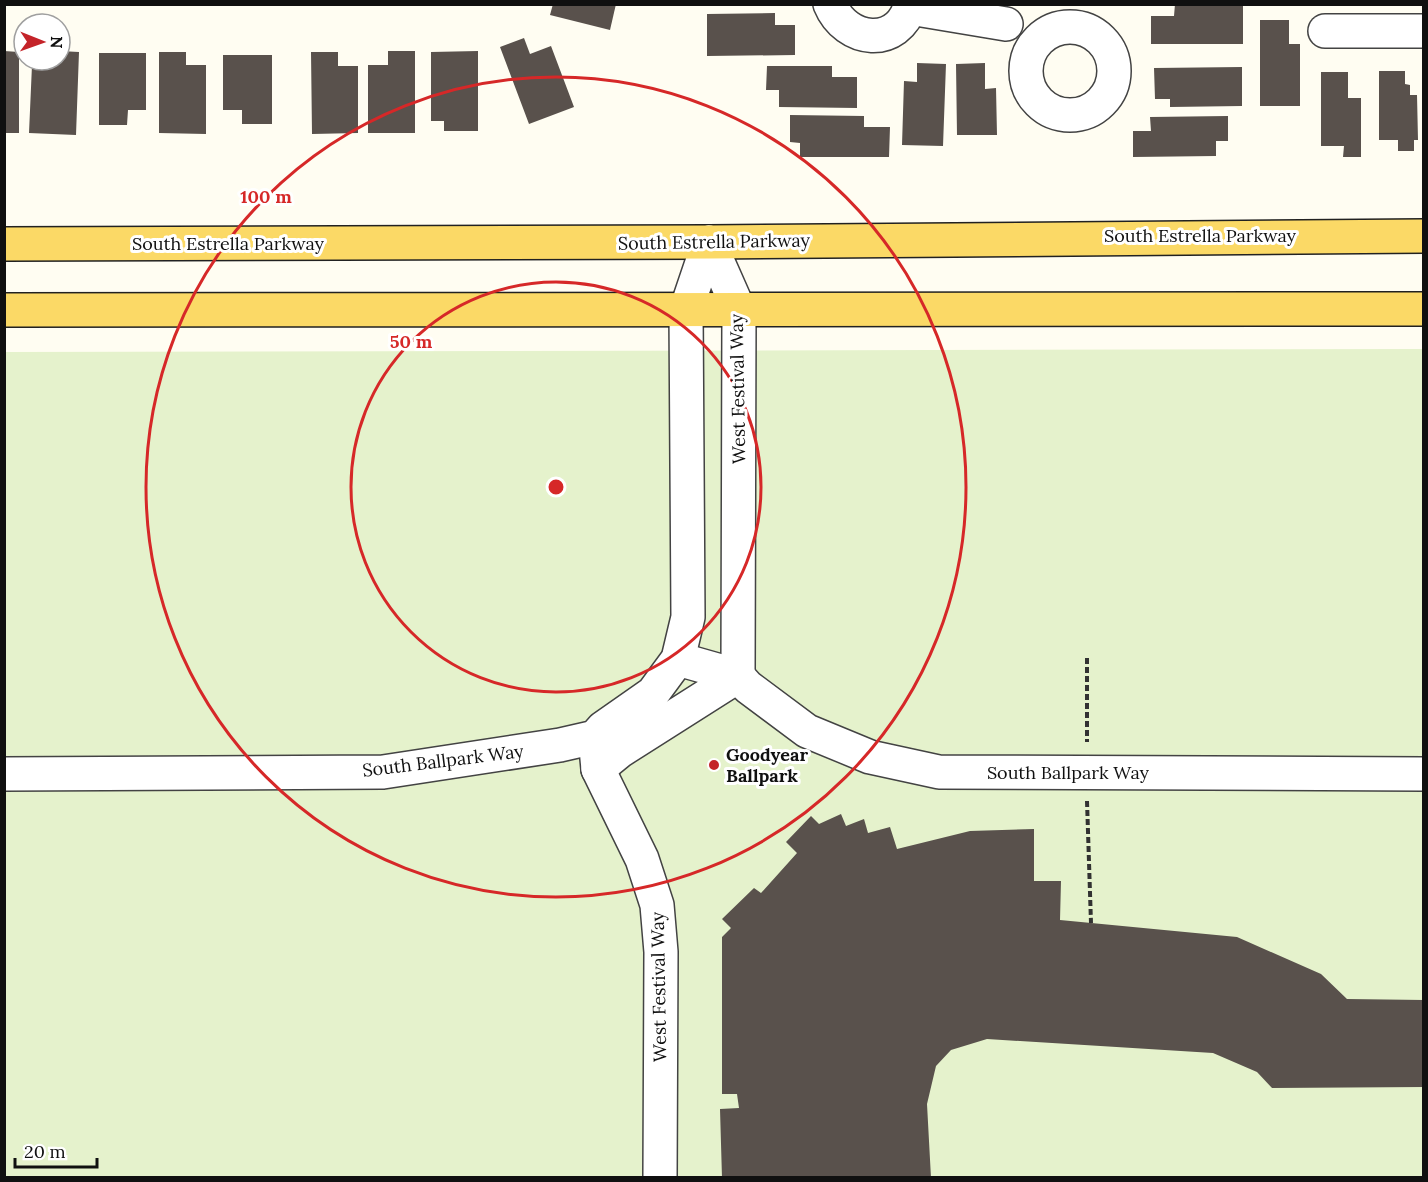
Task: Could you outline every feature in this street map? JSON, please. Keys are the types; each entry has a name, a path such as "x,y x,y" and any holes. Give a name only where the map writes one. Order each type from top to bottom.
{"main road":[{"name":"South Estrella Parkway","path":"4,244 709,242 1424,236"},
{"path":"4,310 1424,309"}],"lane":[{"path":"830,4 843,26 868,36 894,29 904,20 910,6 1006,14 1032,47"},
{"path":"1325,31 1410,22"},
{"path":"678,659 688,617 686,310 709,242"},
{"name":"West Festival Way","path":"709,242 739,310 738,676"},
{"name":"South Ballpark Way","path":"4,774 383,772 560,745 595,737 603,728 653,693 678,659 738,676 748,687 807,731 870,757 939,772 1424,774"},
{"path":"597,769 620,751 738,676"},
{"name":"West Festival Way","path":"595,737 597,769 642,859 657,905 661,952 660,1178"}],"green space":[{"name":"Goodyear Ballpark","path":"1423,349 1423,1177 5,1177 4,352"}],"building":[{"path":"553,4 616,4 610,30 550,15"},
{"path":"1175,4 1243,4 1243,44 1151,44 1151,16 1174,16"},
{"path":"775,13 775,25 795,25 795,55 707,56 707,14"},
{"path":"1260,20 1289,20 1289,44 1300,44 1300,106 1260,106"},
{"path":"524,38 530,54 551,46 574,107 529,124 500,47"},
{"path":"4,51 12,52 12,72 19,72 19,133 4,133"},
{"path":"388,51 415,51 415,133 368,133 368,65 388,65"},
{"path":"478,51 478,131 444,131 444,121 431,121 431,52"},
{"path":"72,52 79,52 76,135 29,133 32,72 72,72"},
{"path":"159,52 186,52 186,65 206,65 206,134 159,133"},
{"path":"311,52 338,52 338,66 358,66 358,133 312,134"},
{"path":"99,53 146,53 146,110 128,110 127,125 99,125"},
{"path":"223,55 272,55 272,124 242,124 242,110 223,110"},
{"path":"917,63 946,64 943,146 902,145 904,81 917,82"},
{"path":"985,63 985,89 996,88 997,135 957,135 956,64"},
{"path":"767,66 832,66 832,77 857,77 857,108 779,107 779,90 766,90"},
{"path":"1242,67 1242,106 1170,107 1170,99 1155,99 1154,68"},
{"path":"1379,71 1405,71 1405,84 1410,85 1410,95 1417,95 1418,140 1414,140 1414,151 1398,151 1398,140 1379,140"},
{"path":"1321,72 1348,72 1348,98 1361,98 1361,157 1343,157 1344,146 1321,146"},
{"path":"790,115 864,116 864,127 890,127 889,157 800,157 800,143 790,142"},
{"path":"1228,116 1228,141 1216,141 1216,156 1133,157 1133,131 1151,131 1150,117"},
{"name":"Goodyear Ballpark","path":"841,814 846,826 864,819 868,833 890,827 897,849 970,831 1034,829 1034,881 1061,881 1060,920 1237,937 1321,974 1347,999 1424,1000 1424,1087 1272,1088 1257,1072 1213,1053 987,1039 951,1050 936,1066 927,1104 931,1178 722,1178 720,1109 739,1108 737,1094 722,1094 722,937 731,928 722,919 754,888 761,893 797,853 786,842 811,816 819,824"}],"place":[{"name":"Goodyear Ballpark","path":"714,765"}]}
